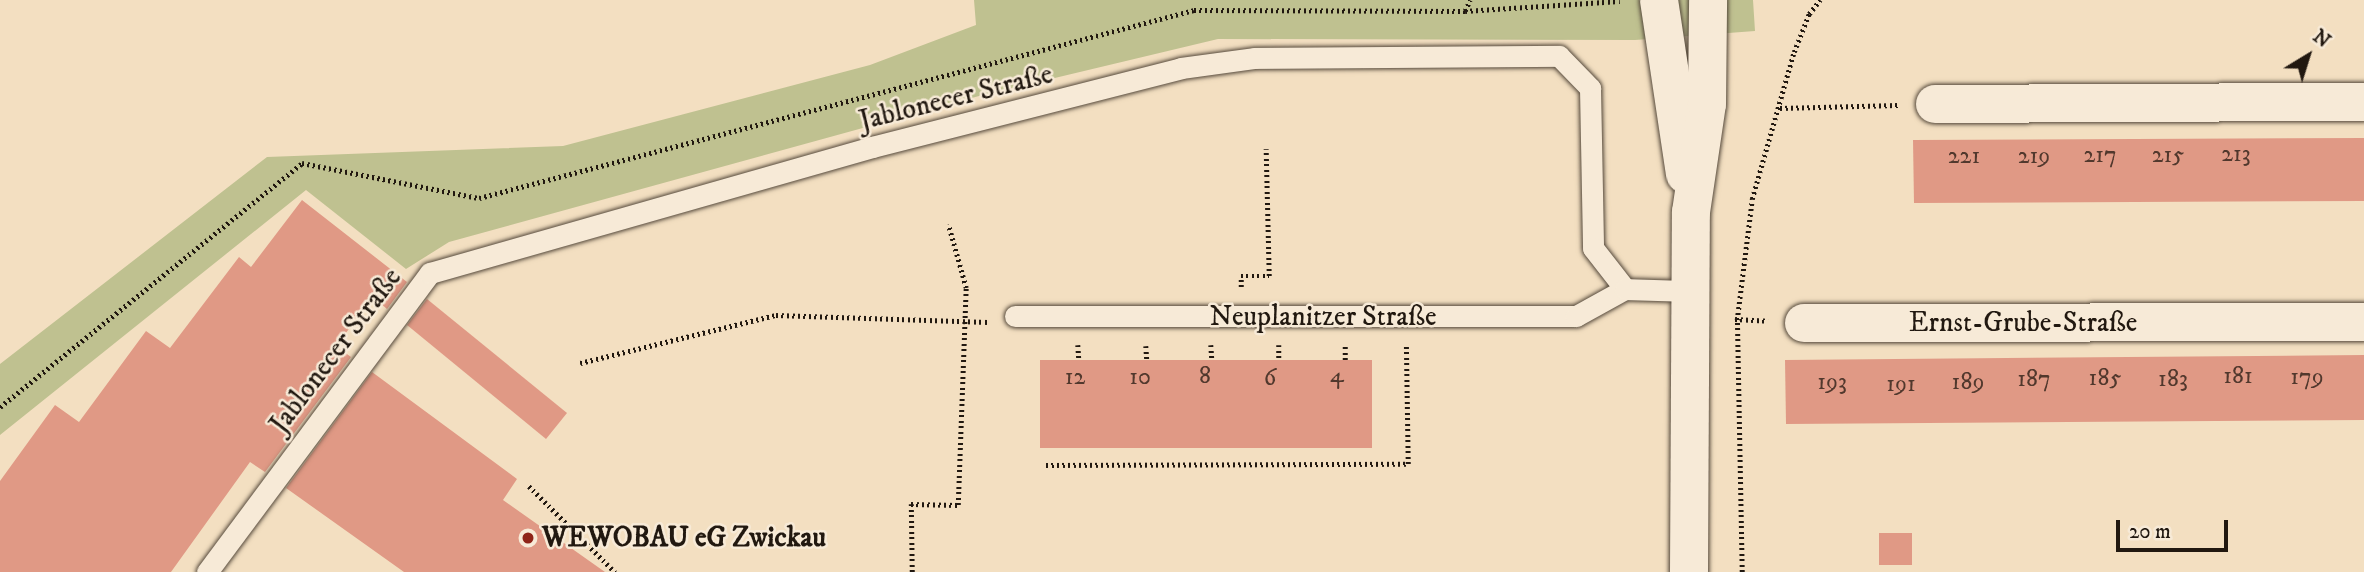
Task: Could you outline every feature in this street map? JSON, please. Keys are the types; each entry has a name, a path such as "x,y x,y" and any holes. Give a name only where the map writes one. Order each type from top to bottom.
{"street":[{"path":"1659,0 1691,212"},
{"path":"1689,572 1691,212 1707,104 1698,0"},
{"path":"1704,47 1707,0"},
{"path":"1935,104 2364,102"},
{"name":"Ernst-Grube-Straße","path":"1804,323 2364,322"}],"lane":[{"name":"Jablonecer Straße","path":"207,572 429,274 872,148 1181,68 1255,58 1559,56 1590,88 1593,248 1625,289"},
{"name":"Neuplanitzer Straße","path":"1015,316 1110,311 1241,317 1576,316 1625,289"},
{"path":"1625,289 1690,291"}],"path":[{"path":"1465,11 1470,0"},
{"path":"1743,572 1737,320 1752,199 1794,52 1809,14 1820,0"},
{"path":"0,407 302,163 479,198 1194,10 1465,11 1630,1"},
{"path":"1780,108 1935,104"},
{"path":"1241,317 1241,276 1269,276 1266,149"},
{"path":"912,572 911,504 958,505 966,288 948,224"},
{"path":"1690,291 1737,320 1804,323"},
{"path":"580,363 776,315 966,321"},
{"path":"1046,465 1408,464 1405,317"},
{"path":"529,486 615,572"}],"green space":[{"path":"974,0 1753,0 1755,31 1635,40 1218,39 979,96 449,242 406,269 306,190 0,435 0,364 267,157 563,146 870,65 976,25"}],"building":[{"path":"2364,138 2364,201 1914,203 1913,140"},
{"path":"302,200 407,282 387,309 373,297 336,346 351,357 265,472 250,462 171,572 0,572 0,481 55,405 79,422 146,331 170,348 239,257 251,267"},
{"path":"427,299 567,413 546,439 407,325"},
{"path":"2364,355 2364,420 1786,424 1785,360"},
{"path":"1040,360 1372,360 1372,448 1040,448"},
{"path":"372,372 517,479 503,500 605,572 404,572 286,488"},
{"path":"1879,533 1912,533 1912,565 1879,565"}],"place":[{"name":"WEWOBAU eG Zwickau","path":"528,538"}]}
